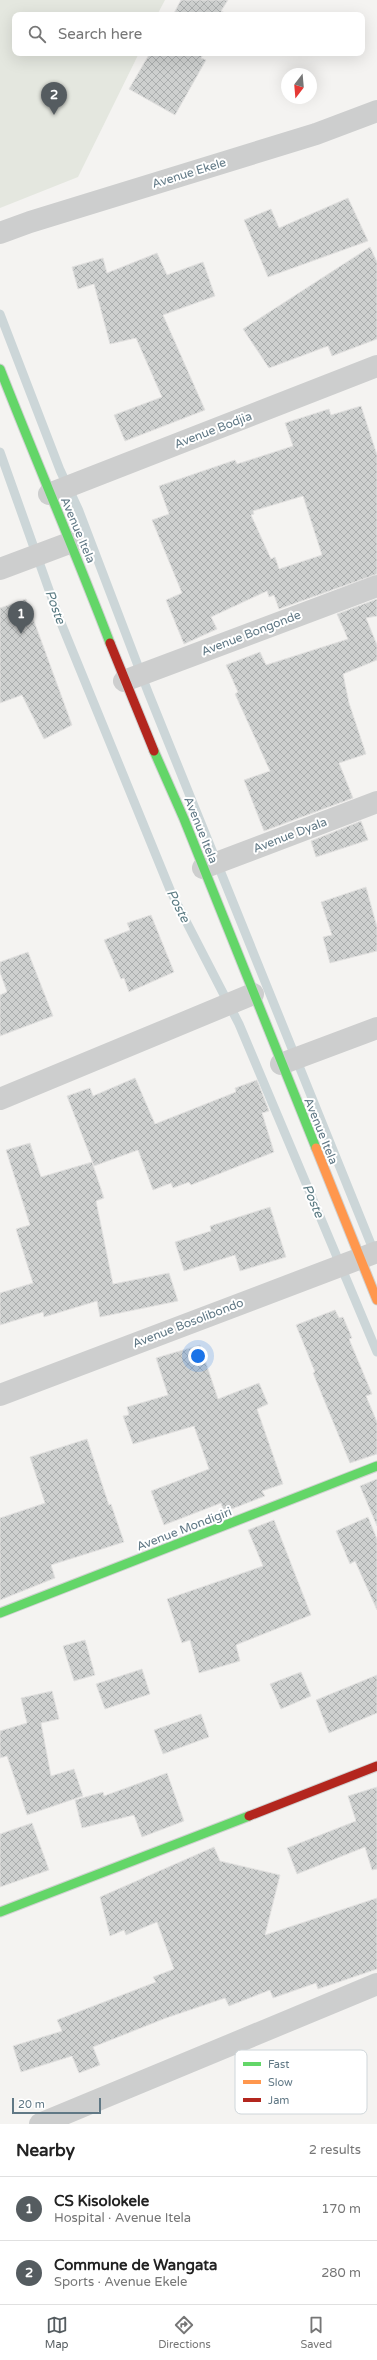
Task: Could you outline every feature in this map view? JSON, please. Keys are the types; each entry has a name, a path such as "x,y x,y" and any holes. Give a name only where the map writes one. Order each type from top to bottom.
{"street":[{"name":"Avenue Ekele","path":"0,233 30,222 316,134 377,110"},
{"name":"Avenue Bodjia","path":"49,494 377,366"},
{"name":"Avenue Itela","path":"0,369 49,494 72,542 124,681 203,868 281,1064 368,1255 377,1300"},
{"path":"0,569 72,542"},
{"name":"Avenue Bongonde","path":"124,681 377,586"},
{"name":"Avenue Dyala","path":"203,868 377,802"},
{"path":"0,1100 253,994"},
{"path":"281,1064 377,1028"},
{"name":"Avenue Bosolibondo","path":"0,1395 368,1255"},
{"name":"Avenue Mondigiri","path":"0,1613 377,1466"},
{"path":"0,1912 377,1766"},
{"path":"40,2124 377,1984"}],"shaded area":[{"path":"0,0 165,0 159,12 12,12 12,56 138,56 78,177 0,208"}],"building":[{"path":"181,0 228,0 221,11 223,12 175,12"},
{"path":"148,56 202,56 201,58 206,60 175,115 129,89"},
{"path":"348,198 368,241 268,277 244,220 271,209 279,228"},
{"path":"370,247 377,262 377,339 332,356 328,346 269,368 243,329"},
{"path":"157,253 167,275 203,262 215,296 163,315 205,410 125,441 114,415 162,397 136,338 110,344 94,284 78,289 72,267 103,258 107,273"},
{"path":"361,406 377,455 377,574 279,609 274,595 269,597 267,591 211,617 217,629 184,644 166,600 182,593 152,520 169,514 159,486 235,460 237,464 293,446 285,423 329,409 331,415","holes":["303,496 322,555 279,569 275,557 271,559 251,515 254,514 253,511"]},
{"path":"26,599 72,725 44,739 22,695 0,703 0,608"},
{"path":"377,599 377,616 366,618 377,645 377,660 343,674 349,703 366,754 339,763 353,798 264,831 244,780 270,771 235,694 238,692 226,665 260,652 266,665 348,639 337,614"},
{"path":"361,821 368,840 316,857 311,841"},
{"path":"366,887 377,927 377,951 330,963 323,937 332,935 321,902"},
{"path":"151,915 174,972 129,992 124,978 121,979 104,940 130,930 127,923"},
{"path":"28,952 53,1016 0,1036 0,995 7,992 0,972 0,962"},
{"path":"135,1078 155,1124 236,1092 235,1088 257,1080 269,1111 262,1113 274,1152 191,1185 189,1182 173,1188 171,1183 153,1190 138,1150 94,1166 67,1096 90,1088 93,1096"},
{"path":"30,1143 41,1177 92,1162 104,1198 96,1201 113,1284 169,1273 178,1301 100,1317 97,1301 44,1317 43,1312 0,1325 0,1293 33,1283 16,1229 30,1225 6,1150"},
{"path":"270,1207 286,1257 240,1271 235,1255 184,1271 175,1242 211,1231 210,1226"},
{"path":"335,1310 339,1318 343,1317 352,1338 349,1339 372,1394 366,1396 377,1422 377,1454 350,1463 313,1373 315,1372 296,1325"},
{"path":"200,1345 218,1399 259,1383 268,1404 257,1409 283,1484 262,1491 265,1496 224,1512 221,1503 164,1525 151,1491 209,1469 194,1426 133,1444 123,1416 129,1415 127,1407 168,1395 156,1358"},
{"path":"87,1439 109,1505 111,1504 124,1542 51,1565 55,1578 0,1600 0,1518 45,1503 30,1457"},
{"path":"377,1479 377,1526 360,1486"},
{"path":"368,1517 377,1539 377,1610 355,1561 350,1564 336,1531"},
{"path":"274,1520 311,1615 236,1645 240,1661 199,1673 190,1640 182,1643 167,1599 263,1566 248,1530"},
{"path":"85,1640 95,1675 74,1681 63,1646"},
{"path":"142,1669 150,1694 105,1709 96,1684"},
{"path":"301,1672 311,1696 281,1709 270,1684"},
{"path":"377,1675 377,1713 329,1733 316,1700"},
{"path":"52,1691 59,1719 41,1723 51,1776 74,1769 83,1796 27,1815 7,1756 0,1758 0,1731 27,1723 21,1698"},
{"path":"201,1714 209,1737 163,1754 154,1730"},
{"path":"167,1773 184,1821 142,1837 134,1815 82,1828 75,1800 103,1792 104,1796"},
{"path":"377,1787 377,1869 372,1870 365,1847 297,1874 287,1848 356,1821 348,1796"},
{"path":"32,1823 49,1870 0,1887 0,1834"},
{"path":"214,1847 220,1861 280,1875 265,1935 377,1898 377,1969 318,1989 316,1983 273,1998 270,1990 229,2006 225,1998 166,2018 93,2047 100,2065 79,2073 72,2056 21,2072 13,2046 62,2031 57,2020 156,1982 153,1977 174,1969 157,1922 126,1935 124,1930 110,1936 100,1897"}],"waterway":[{"path":"0,314 60,470 79,511 148,692 375,1254"},
{"name":"Poste","path":"0,452 59,618 171,892 239,1024 377,1352"}],"traffic: fast":[{"path":"0,369 110,643"},
{"path":"154,751 184,819 316,1148"},
{"path":"0,1613 377,1466"},
{"path":"0,1912 249,1816"}],"traffic: slow":[{"path":"316,1148 377,1300"}],"traffic: jam":[{"path":"110,643 154,751"},
{"path":"249,1816 377,1766"}],"place":[{"name":"Commune de Wangata","path":"54,115"},
{"name":"CS Kisolokele","path":"21,634"}]}
